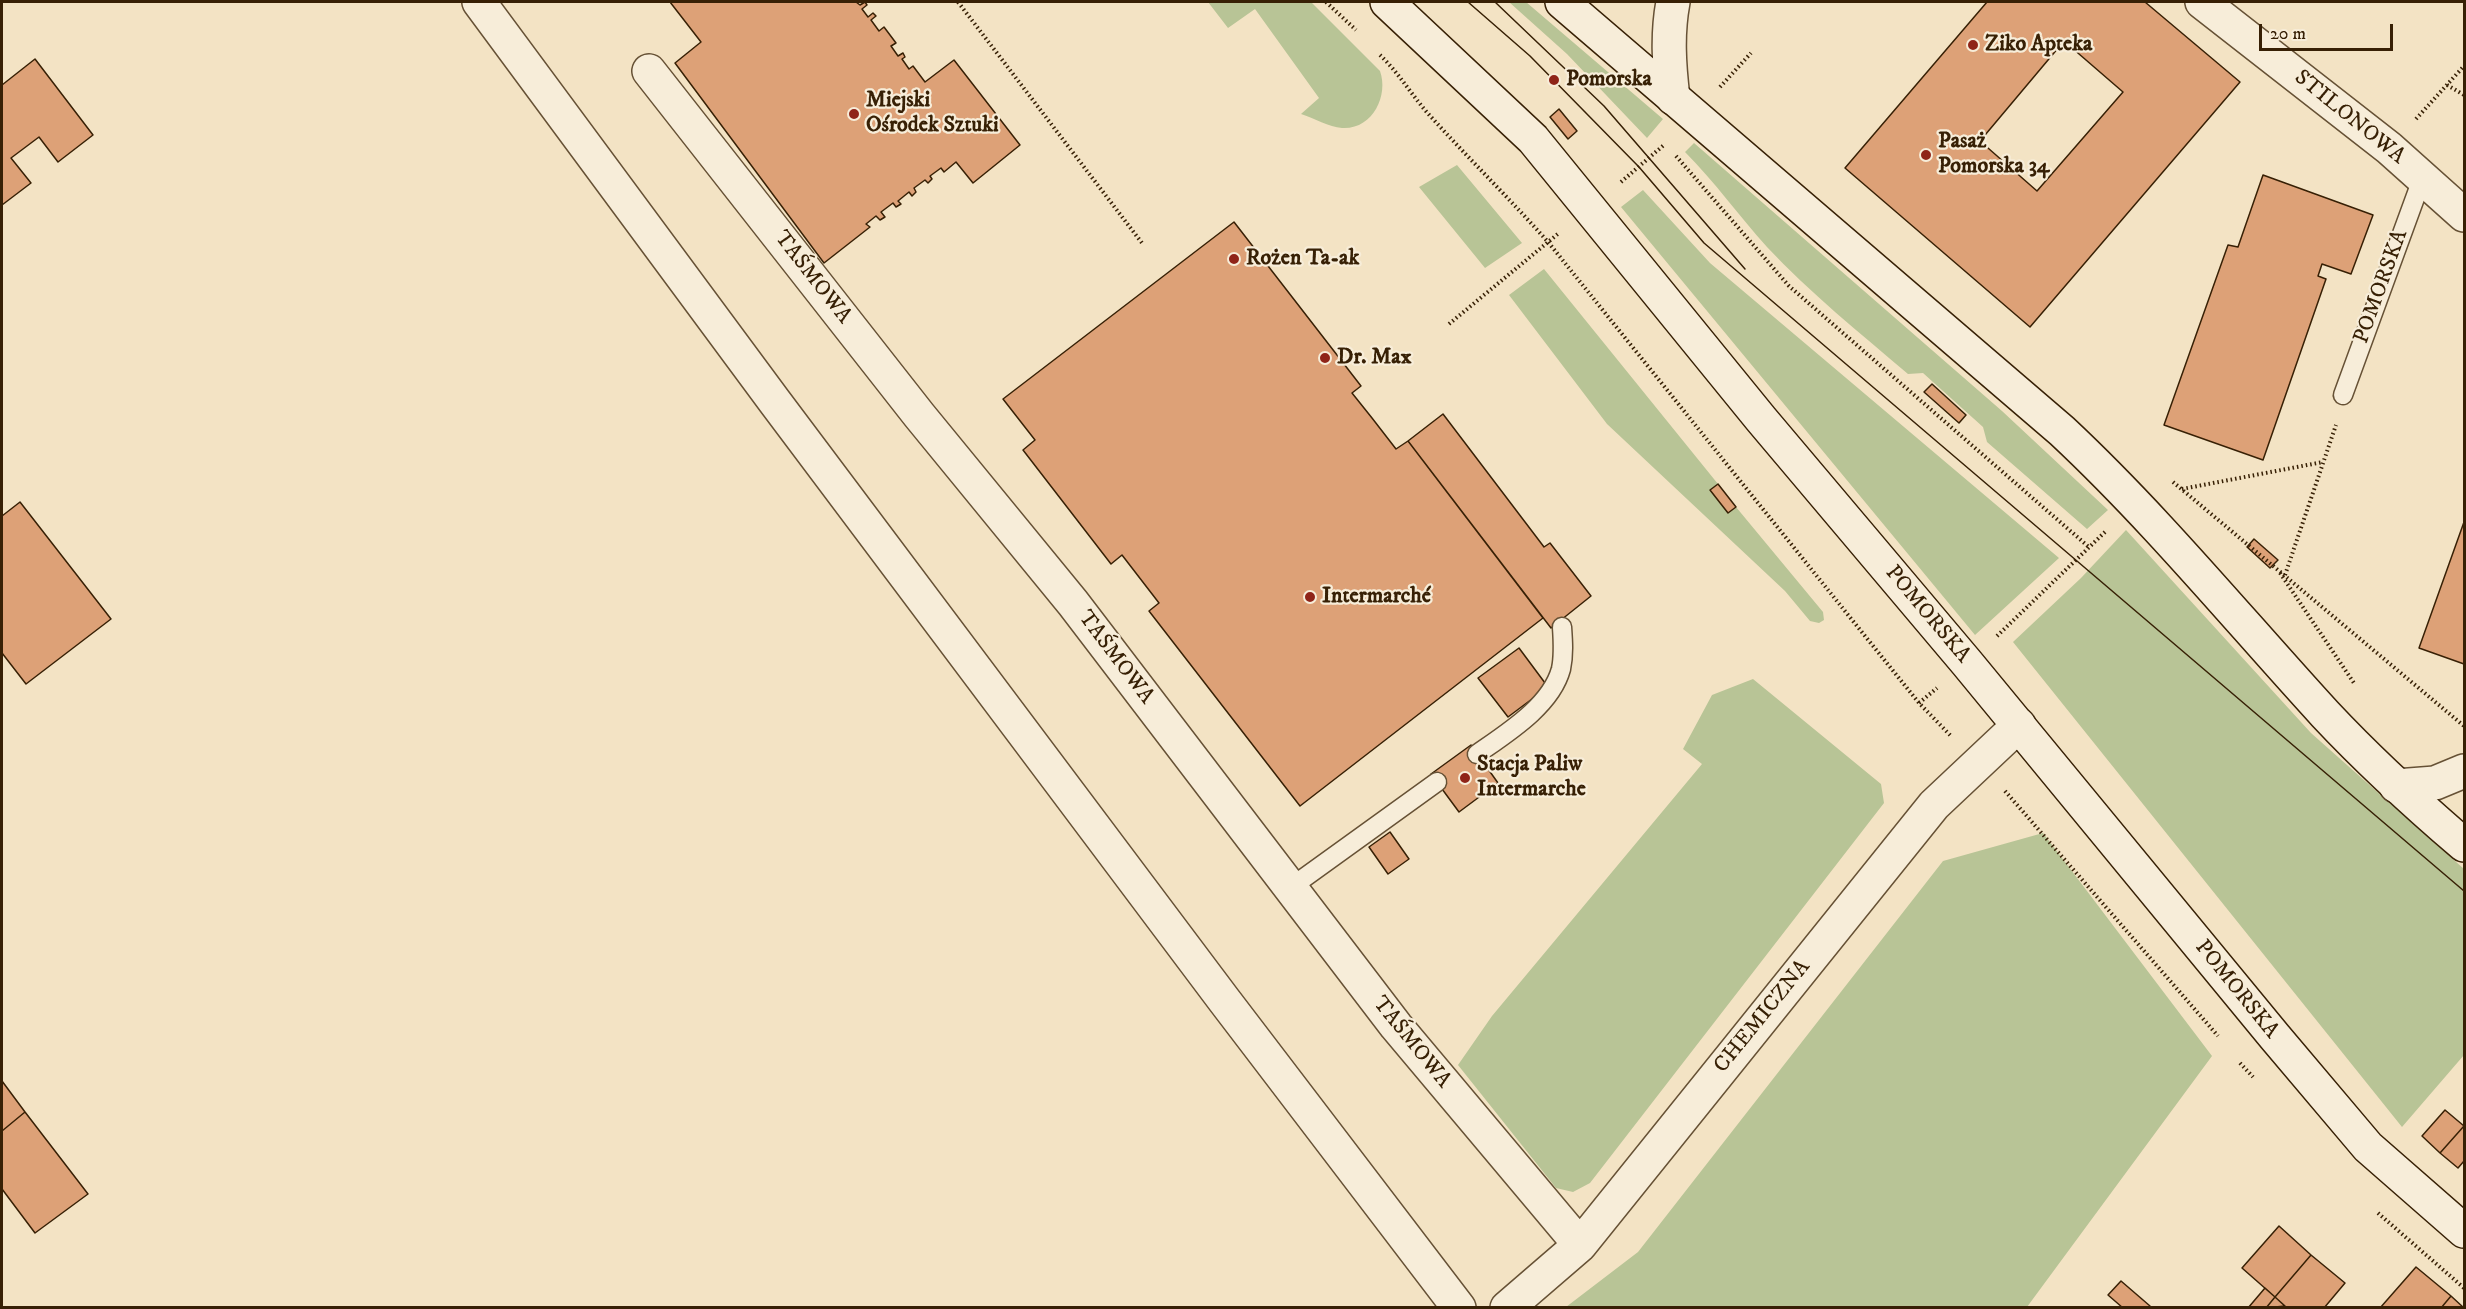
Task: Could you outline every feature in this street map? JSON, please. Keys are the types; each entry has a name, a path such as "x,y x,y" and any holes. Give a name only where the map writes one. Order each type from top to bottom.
{"street":[{"path":"479,2 774,402 1459,1308"},
{"name":"POMORSKA","path":"1387,2 1533,139 1761,419 2019,725 2368,1147 2464,1231"},
{"path":"1562,2 2062,431 2136,502 2326,714 2396,786 2464,845"},
{"path":"1673,2 1669,22 1669,59 1673,98"},
{"name":"STILONOWA","path":"2202,2 2390,148 2464,216"},
{"name":"TAŚMOWA","path":"649,71 919,415 1072,603 1396,1026 1580,1245"},
{"name":"CHEMICZNA","path":"1507,1308 1580,1245 1934,805 2019,725"},
{"path":"2396,786 2435,783 2464,771"}],"lane":[{"name":"POMORSKA","path":"2343,395 2422,179"},
{"path":"1477,754 1529,717 1555,683 1561,668 1562,627"},
{"path":"1290,888 1437,782"}],"path":[{"path":"958,2 1142,243"},
{"path":"1326,2 1359,34"},
{"path":"1375,50 1392,66 1431,117 1509,197 1548,242 1919,704 1967,663 2090,548 2162,473 2464,726"},
{"path":"2390,148 2464,66"},
{"path":"2447,85 2464,95"},
{"path":"1666,144 1789,286 2090,548"},
{"path":"2285,574 2338,420 2343,395"},
{"path":"2182,489 2324,461"},
{"path":"2276,567 2355,684"}],"green space":[{"path":"1208,2 1311,2 1380,71 1382,91 1376,110 1362,123 1342,128 1301,114 1319,98 1255,9 1228,28"},
{"path":"1509,2 1526,2 1663,119 1647,138 1567,54"},
{"path":"1694,143 2002,411 2108,510 2087,529 1987,442 1983,427 1923,373 1908,374 1836,312 1767,247 1685,152"},
{"path":"1457,165 1522,243 1485,268 1419,187"},
{"path":"1643,190 1710,263 2059,558 1975,635 1621,207"},
{"path":"1544,269 1718,484 1710,490 1728,513 1736,507 1823,612 1824,620 1819,623 1810,621 1785,591 1607,424 1509,295"},
{"path":"2126,530 2311,733 2464,869 2464,1055 2402,1127 2013,642 2081,578"},
{"path":"1753,679 1881,784 1884,803 1590,1183 1573,1192 1556,1188 1458,1065 1492,1016 1702,764 1683,749 1712,695"},
{"path":"2043,833 2212,1056 2027,1307 1566,1307 1638,1252 1943,861"}],"building":[{"name":"Miejski Ośrodek Sztuki","path":"670,2 856,2 860,5 865,2 867,5 862,9 868,17 873,13 876,16 871,20 879,31 884,27 896,43 891,46 898,56 903,53 905,57 902,59 909,69 913,66 925,82 954,60 1020,145 973,183 956,162 944,172 941,168 930,176 932,179 928,183 925,180 914,188 916,192 912,196 909,192 898,201 901,204 896,207 893,203 881,212 885,217 880,220 876,216 866,224 870,227 824,263 675,63 701,42"},
{"name":"Pasaż Pomorska 34","path":"1987,2 2145,2 2240,82 2030,327 1845,168","holes":["2064,41 2123,92 2037,191 1980,141"]},
{"path":"35,59 93,135 58,162 39,137 11,158 31,183 2,205 2,85"},
{"path":"1559,109 1577,131 1568,139 1550,117"},
{"path":"2263,175 2373,215 2351,274 2322,264 2318,276 2326,279 2263,460 2164,425 2228,245 2238,247"},
{"path":"1234,222 1361,386 1352,393 1396,449 1408,441 1543,618 1300,806 1149,611 1159,603 1122,555 1111,564 1023,450 1035,440 1003,399"},
{"path":"1932,384 1966,415 1959,423 1924,392"},
{"path":"1443,414 1544,547 1550,543 1591,596 1551,628 1408,441"},
{"path":"1718,484 1736,507 1728,513 1710,490"},
{"path":"20,502 111,619 26,684 2,653 2,516"},
{"path":"2464,522 2464,664 2419,648"},
{"path":"2254,539 2278,560 2270,568 2247,547"},
{"path":"1519,648 1548,687 1508,717 1478,678"},
{"name":"Stacja Paliw Intermarche","path":"1471,745 1498,783 1459,812 1431,774"},
{"path":"1390,832 1409,859 1388,874 1369,847"},
{"path":"2,1081 25,1112 2,1131"},
{"path":"2445,1110 2464,1126 2440,1153 2422,1136"},
{"path":"25,1112 88,1194 35,1233 2,1189 2,1131"},
{"path":"2464,1126 2464,1161 2458,1168 2440,1153"},
{"path":"2279,1226 2311,1255 2275,1297 2242,1268"},
{"path":"2311,1255 2345,1283 2324,1308 2287,1308 2275,1297"},
{"path":"2416,1267 2451,1296 2441,1308 2380,1308"},
{"path":"2121,1281 2150,1306 2148,1308 2123,1308 2108,1295"},
{"path":"2265,1288 2275,1297 2266,1308 2248,1308"},
{"path":"2451,1296 2464,1308 2441,1308"},
{"path":"2275,1297 2285,1306 2266,1308"}],"tram line":[{"path":"1468,2 1530,56 1639,167 1704,243 2464,891"},
{"path":"1495,2 1604,106 1745,269"}],"place":[{"name":"Ziko Apteka","path":"1973,45"},
{"name":"Pomorska","path":"1554,80"},
{"name":"Miejski Ośrodek Sztuki","path":"854,114"},
{"name":"Pasaż Pomorska 34","path":"1926,155"},
{"name":"Rożen Ta-ak","path":"1234,259"},
{"name":"Dr. Max","path":"1325,358"},
{"name":"Intermarché","path":"1310,597"},
{"name":"Stacja Paliw Intermarche","path":"1465,778"}]}
